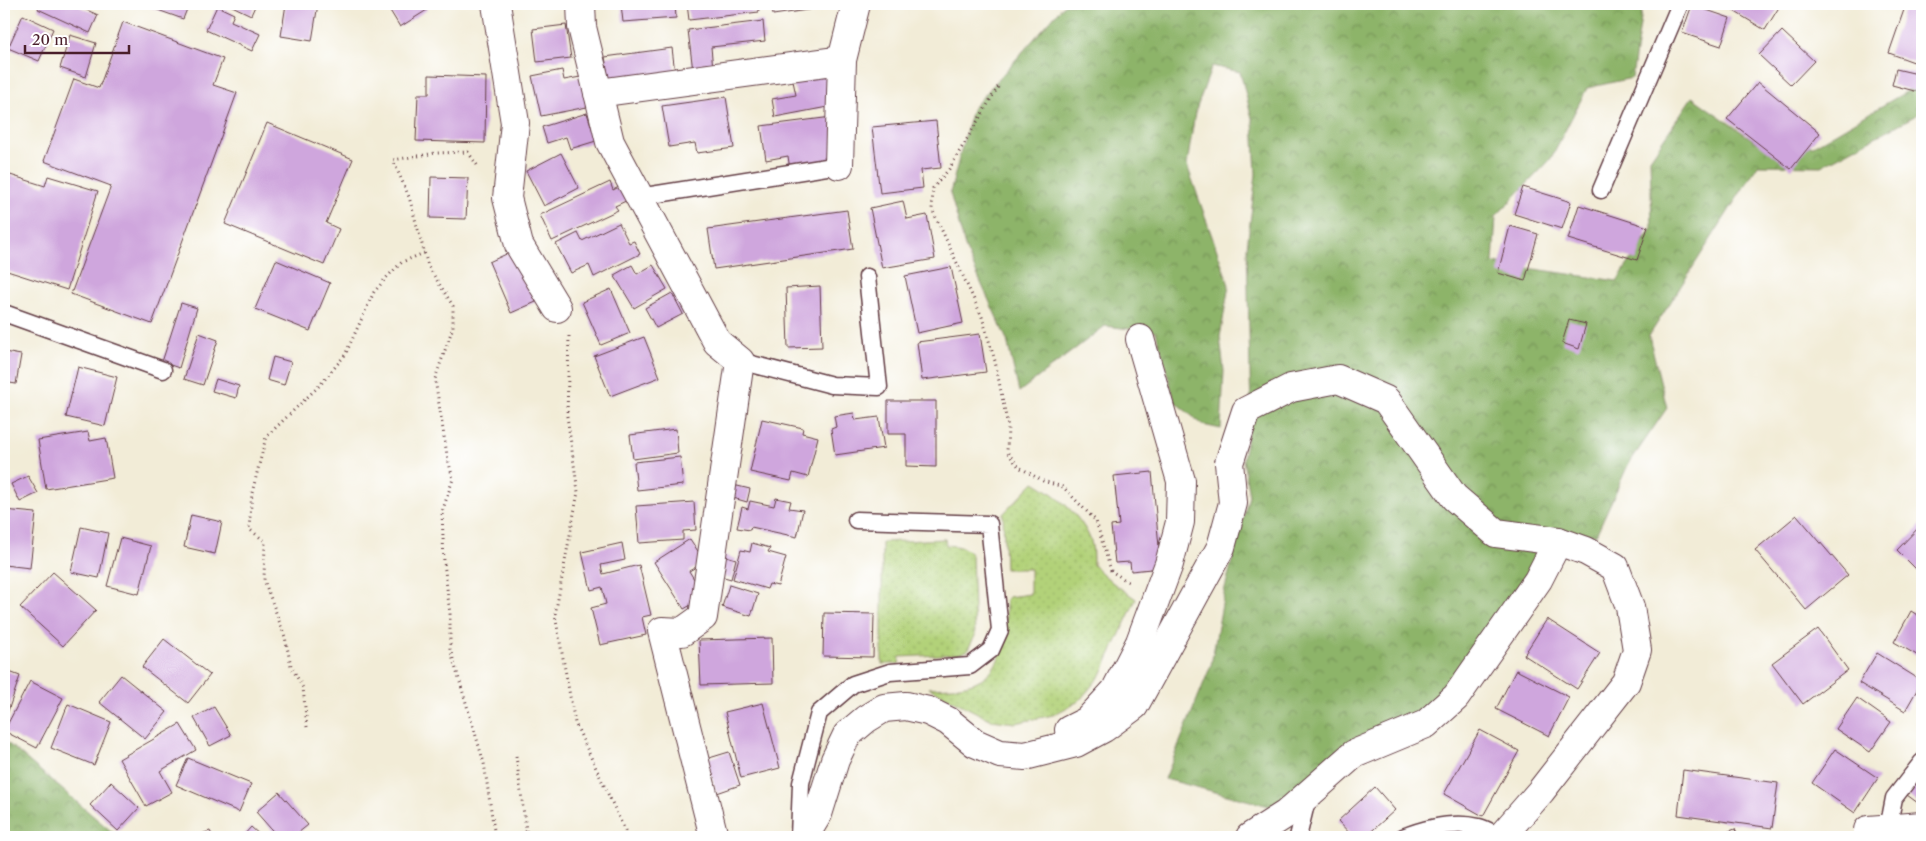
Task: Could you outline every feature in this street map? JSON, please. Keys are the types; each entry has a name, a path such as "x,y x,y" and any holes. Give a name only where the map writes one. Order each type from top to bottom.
{"street":[{"path":"496,4 515,123 507,198 508,205 519,245 557,308"},
{"path":"581,4 582,27 610,142 717,342 740,361 703,617 682,632 662,631 714,837"},
{"path":"839,166 842,60 856,4"},
{"path":"598,93 842,60"},
{"path":"1024,756 1087,721 1115,691 1140,642 1169,564 1180,522 1181,481 1140,339"},
{"path":"804,837 818,814 835,760 847,734 866,718 884,708 906,706 928,711 948,721 975,743 1000,754 1024,756 1076,743 1104,728 1134,706 1221,547 1233,503 1229,463 1246,411 1291,388 1338,379 1386,400 1454,497 1496,533 1558,541 1586,551 1614,567 1630,607 1637,650 1626,682 1541,791 1501,837"},
{"path":"1250,837 1286,814 1354,754 1426,724 1456,697 1538,580 1558,541"},
{"path":"1878,833 1922,826"}],"lane":[{"path":"1601,190 1680,4"},
{"path":"639,197 839,166"},
{"path":"740,361 832,385 879,387 867,277"},
{"path":"4,313 163,370"},
{"path":"799,837 801,783 819,713 853,684 890,672 970,666 991,650 1000,630 989,524 856,520"},
{"path":"1878,833 1894,798 1922,762"},
{"path":"1298,837 1308,794"},
{"path":"1402,837 1418,831 1444,826 1479,827 1501,837"}],"path":[{"path":"998,87 949,169 933,188 932,209 982,317 996,361 1007,418 1007,452 1019,466 1043,481 1063,487 1080,502 1096,521 1111,571 1156,598"},
{"path":"495,837 484,763 450,649 442,512 453,478 447,455 435,379 453,327 453,306 428,266 410,197 393,160 436,153 468,152 487,179 496,199 508,205"},
{"path":"307,727 303,688 291,666 285,637 264,580 265,541 249,529 252,493 266,437 320,385 345,354 374,292 402,262 424,253"},
{"path":"557,308 569,335 568,416 578,492 555,615 575,723 628,837"},
{"path":"516,756 527,837"}],"green space":[{"path":"1065,4 1643,4 1632,78 1587,88 1550,160 1496,216 1493,263 1617,281 1652,228 1650,159 1692,97 1756,142 1813,146 1916,86 1922,94 1922,112 1821,166 1758,165 1649,336 1667,408 1628,465 1596,535 1556,531 1459,673 1422,710 1277,808 1165,779 1211,665 1225,588 1249,496 1243,459 1251,415 1247,247 1256,174 1253,122 1240,72 1212,66 1195,113 1187,165 1229,285 1220,337 1224,371 1221,429 1203,425 1175,402 1156,332 1105,326 1019,392 1007,340 966,250 950,193 972,109"},
{"path":"1034,482 1060,500 1075,514 1091,541 1093,565 1113,583 1136,599 1101,675 1079,701 1053,715 1016,723 991,720 929,688 956,687 975,682 987,675 995,666 1004,641 1006,600 1008,597 1030,594 1030,569 1005,569 1003,514"},
{"path":"945,539 946,545 964,548 972,555 975,636 967,651 958,654 900,657 899,664 882,664 882,542"},
{"path":"4,740 118,837 4,837"}],"building":[{"path":"40,4 81,4 80,7 98,15 90,33 38,9"},
{"path":"141,4 189,4 183,19"},
{"path":"228,4 256,4 251,15"},
{"path":"286,4 318,4 312,41 281,36"},
{"path":"386,4 423,4 427,10 400,27"},
{"path":"621,4 675,4 676,18 623,22"},
{"path":"687,4 758,4 759,12 689,20"},
{"path":"772,4 835,4 835,6 773,15"},
{"path":"1722,4 1781,4 1765,30"},
{"path":"1906,4 1922,4 1922,65 1889,53"},
{"path":"1692,5 1730,18 1721,46 1682,33"},
{"path":"217,6 234,14 231,21 260,34 252,51 206,30"},
{"path":"23,15 53,29 39,61 8,48"},
{"path":"763,21 765,41 711,47 713,69 693,71 688,30"},
{"path":"123,22 223,59 213,85 237,93 152,324 71,294 111,186 44,161 74,79 99,88"},
{"path":"566,25 571,58 537,62 533,29"},
{"path":"1782,31 1814,61 1791,85 1759,55"},
{"path":"70,35 96,43 86,77 60,68"},
{"path":"672,48 675,73 609,81 605,57"},
{"path":"829,64 838,105 775,117 772,99 796,95 791,72"},
{"path":"1896,69 1922,75 1922,93 1892,85"},
{"path":"562,70 564,80 586,76 592,106 541,116 532,76"},
{"path":"429,75 486,77 485,143 416,141 418,94 429,94"},
{"path":"1758,82 1820,133 1791,169 1727,119"},
{"path":"726,97 734,148 697,153 695,143 669,147 662,106"},
{"path":"587,113 596,141 570,149 566,137 547,143 542,127"},
{"path":"832,117 838,164 790,170 788,156 766,160 761,126"},
{"path":"936,121 941,168 921,170 923,188 880,193 872,127"},
{"path":"267,123 353,159 326,223 339,229 324,265 225,224"},
{"path":"561,153 579,188 544,206 526,171"},
{"path":"4,173 45,186 48,176 98,191 67,290 4,270"},
{"path":"431,177 468,178 466,219 430,218"},
{"path":"610,182 613,190 621,186 628,200 615,206 618,210 552,241 540,215"},
{"path":"1523,187 1571,202 1562,229 1514,214"},
{"path":"903,201 907,219 927,215 935,259 882,268 870,208"},
{"path":"1579,205 1648,227 1637,260 1568,239"},
{"path":"847,210 853,249 714,269 708,229"},
{"path":"619,223 629,243 634,241 640,254 594,277 589,265 571,273 556,244 578,233 582,241"},
{"path":"1510,226 1538,234 1525,281 1498,273"},
{"path":"513,251 536,302 511,313 489,262"},
{"path":"276,260 330,283 310,331 255,309"},
{"path":"632,265 637,274 653,265 667,289 634,308 614,275"},
{"path":"951,267 963,323 917,333 905,276"},
{"path":"820,286 822,347 788,348 786,288"},
{"path":"611,289 630,333 601,345 582,302"},
{"path":"672,293 683,314 656,328 645,308"},
{"path":"181,303 197,308 179,368 162,362"},
{"path":"1569,320 1586,324 1579,349 1562,343"},
{"path":"199,333 218,340 203,385 184,379"},
{"path":"980,334 986,372 922,380 917,342"},
{"path":"644,337 660,377 610,396 594,356"},
{"path":"4,352 21,355 16,384 4,382"},
{"path":"273,357 291,362 284,385 267,380"},
{"path":"78,367 117,377 105,426 66,417"},
{"path":"216,379 239,386 236,398 212,391"},
{"path":"888,401 936,401 936,467 906,466 906,434 888,434"},
{"path":"854,413 855,420 879,417 884,448 835,455 831,429 836,427 834,416"},
{"path":"762,419 803,428 802,433 818,437 808,477 793,473 791,481 750,472"},
{"path":"676,429 678,453 633,459 630,435"},
{"path":"88,432 90,441 106,438 113,478 46,489 38,440"},
{"path":"680,457 683,485 637,490 634,462"},
{"path":"1152,472 1161,568 1131,571 1130,562 1115,563 1111,526 1119,525 1114,476"},
{"path":"28,476 38,493 20,502 11,484"},
{"path":"733,485 750,489 747,502 730,497"},
{"path":"776,498 791,501 789,508 803,510 797,537 751,527 750,530 737,528 742,507 748,509 750,501 774,506"},
{"path":"694,502 696,530 683,531 683,540 639,543 636,506"},
{"path":"4,510 36,513 30,568 4,565"},
{"path":"191,515 222,522 215,554 184,547"},
{"path":"1797,515 1848,575 1806,610 1755,550"},
{"path":"1922,524 1922,575 1897,550"},
{"path":"81,527 108,533 99,578 71,572"},
{"path":"120,538 151,546 139,594 107,586"},
{"path":"690,539 705,562 689,571 705,597 684,609 654,562"},
{"path":"622,543 625,560 601,565 603,574 639,565 651,615 642,617 646,635 600,645 591,608 606,604 602,587 591,590 582,552"},
{"path":"752,543 770,548 768,552 786,557 778,586 769,584 767,589 733,579 741,550 750,552"},
{"path":"723,555 736,559 731,579 717,575"},
{"path":"53,572 96,610 63,646 20,607"},
{"path":"729,585 758,594 751,616 722,607"},
{"path":"1911,611 1922,618 1922,658 1894,642"},
{"path":"824,613 874,614 873,657 823,656"},
{"path":"1547,619 1600,653 1577,689 1524,655"},
{"path":"1818,629 1848,670 1803,704 1772,663"},
{"path":"772,638 773,683 701,685 699,640"},
{"path":"164,639 210,675 188,703 142,667"},
{"path":"1877,653 1922,681 1905,711 1859,683"},
{"path":"4,670 20,676 6,717 4,716"},
{"path":"1516,670 1569,697 1549,736 1496,709"},
{"path":"121,675 167,712 145,739 99,702"},
{"path":"30,681 63,698 37,748 4,731"},
{"path":"1857,698 1891,722 1870,752 1836,729"},
{"path":"763,703 780,768 741,778 725,712"},
{"path":"68,704 111,722 94,765 51,748"},
{"path":"214,707 231,735 210,746 194,718"},
{"path":"180,724 196,750 160,771 172,792 146,806 119,759"},
{"path":"1480,730 1519,751 1483,816 1444,794"},
{"path":"1835,749 1878,778 1855,813 1812,783"},
{"path":"729,752 740,785 717,793 706,759"},
{"path":"188,758 251,784 239,812 176,785"},
{"path":"1683,770 1778,783 1772,828 1678,815"},
{"path":"1922,773 1922,806 1907,795"},
{"path":"111,782 139,808 118,831 90,805"},
{"path":"1375,787 1395,810 1365,837 1353,837 1338,821"},
{"path":"279,792 308,825 293,837 278,837 256,812"},
{"path":"251,827 262,837 242,837"},
{"path":"1735,829 1738,837 1713,837"},
{"path":"210,831 213,837 193,837"}]}
